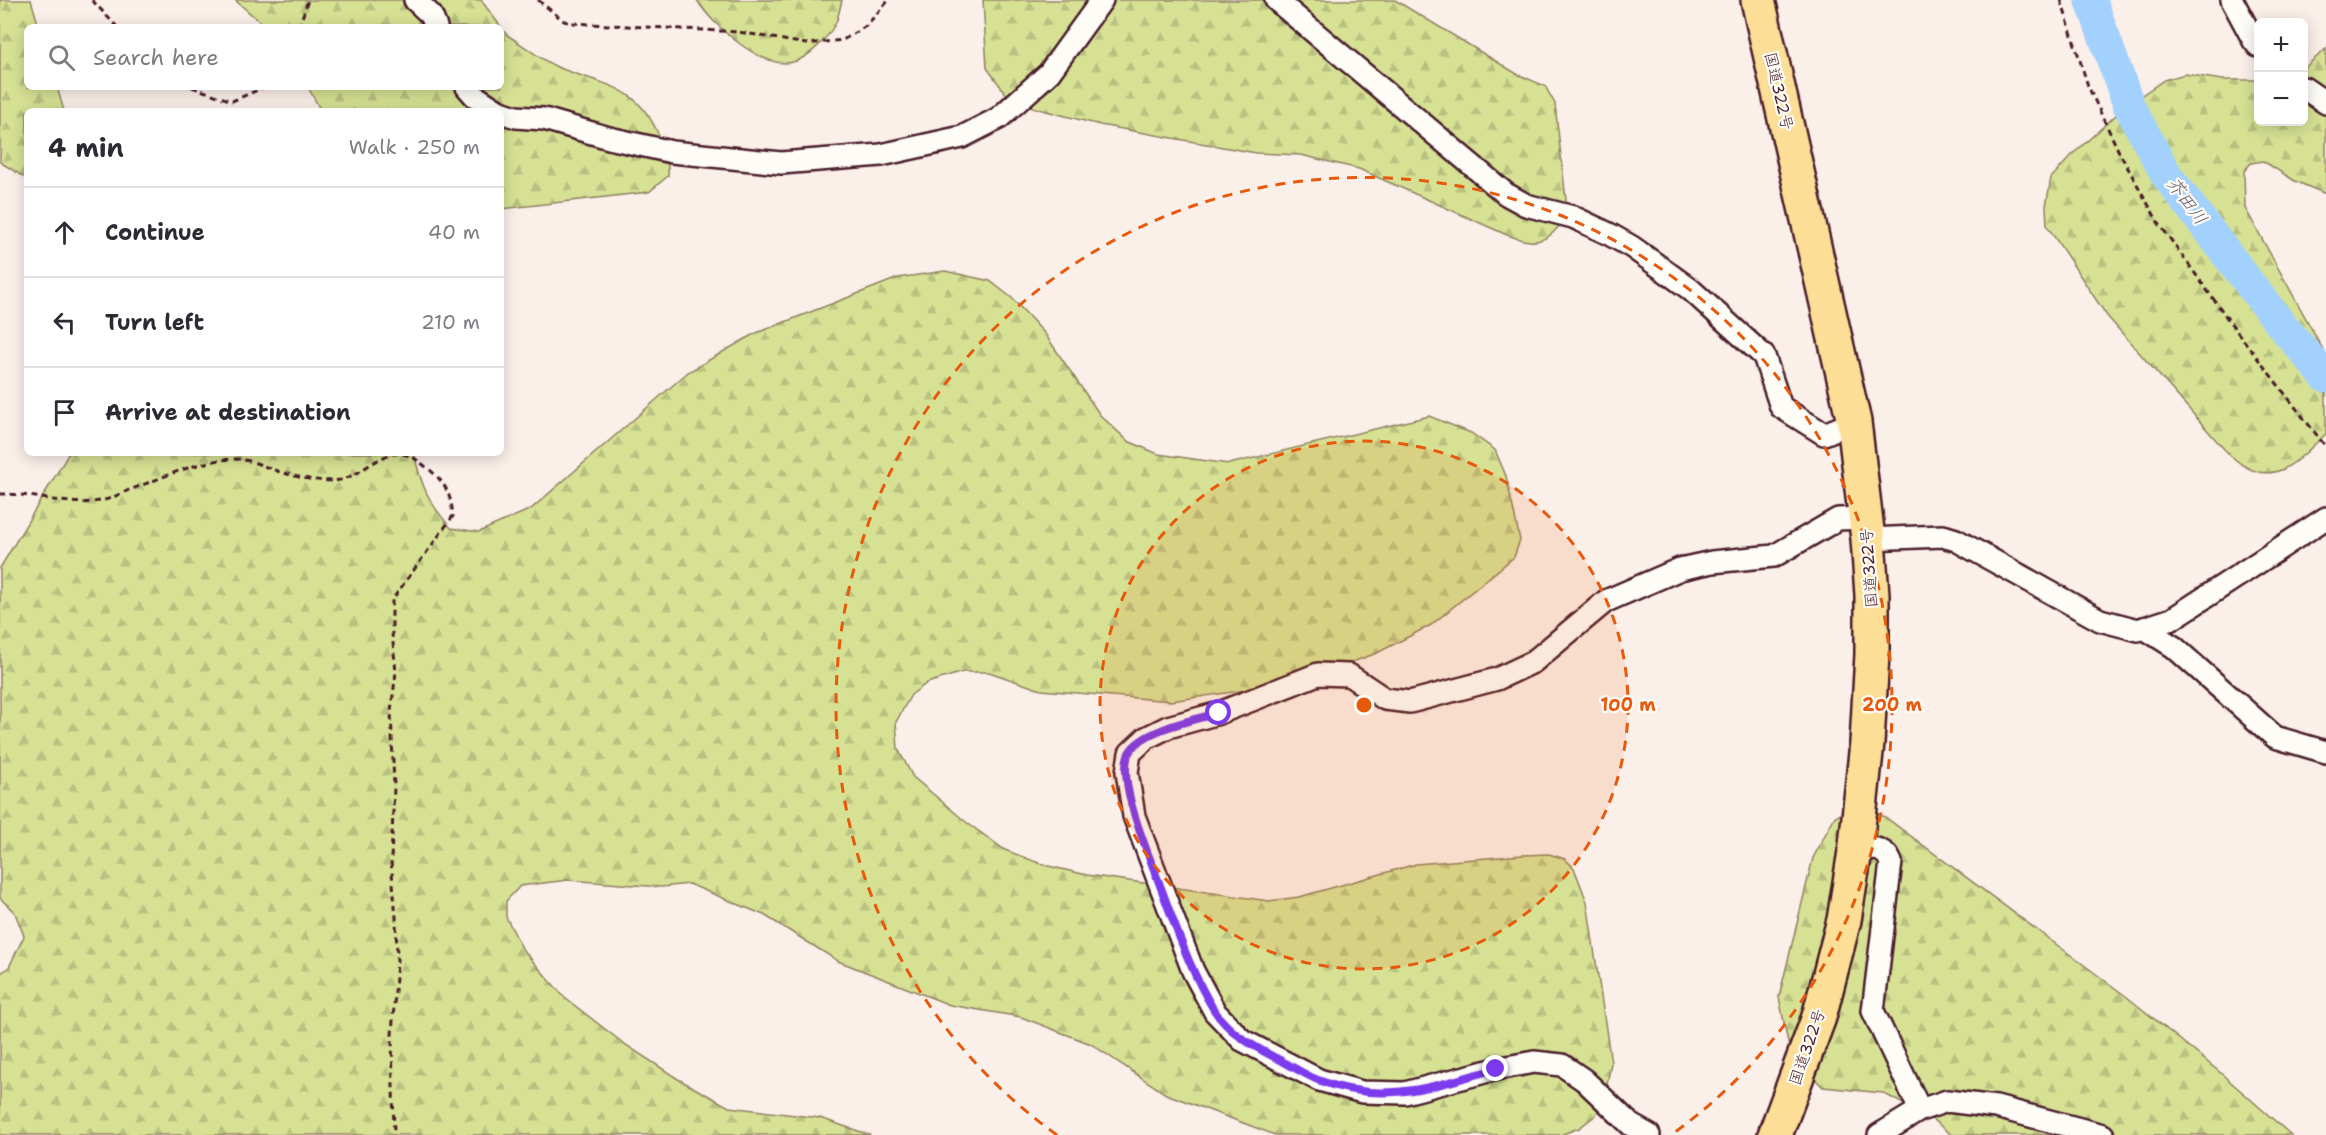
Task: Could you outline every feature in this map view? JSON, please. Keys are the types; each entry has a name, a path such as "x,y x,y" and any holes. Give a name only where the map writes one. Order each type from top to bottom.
{"highway":[{"name":"国道322号","path":"1758,0 1854,422 1867,529 1872,654 1867,743 1856,845 1844,920 1819,1017 1775,1135"}],"street":[{"path":"415,0 431,15 435,24"},
{"path":"504,113 516,117 544,119 609,138 672,152 781,163 881,155 962,137 999,118 1049,72 1102,0"},
{"path":"1276,0 1506,194 1526,205 1573,217 1609,234 1632,247 1690,289 1764,356 1781,407 1824,434 1854,422"},
{"path":"2232,0 2254,40"},
{"path":"470,90 494,108"},
{"path":"2308,91 2326,103"},
{"path":"1649,1135 1631,1125 1584,1080 1562,1065 1534,1062 1496,1069 1405,1093 1362,1092 1319,1080 1242,1040 1215,1012 1193,971 1134,816 1127,772 1130,753 1146,738 1168,727 1219,713 1318,674 1349,675 1385,699 1410,702 1497,679 1533,662 1606,601 1680,569 1712,562 1774,556 1839,519 1867,529 1943,536 1956,540 2100,620 2138,630 2172,619 2326,518"},
{"path":"2144,628 2174,647 2275,737 2326,752"},
{"path":"1856,845 1882,850 1888,854 1891,862 1874,1011 1920,1110"},
{"path":"1878,1135 1920,1110 1947,1101 1996,1107 2103,1135"},
{"path":"1754,1135 1763,1135"}],"path":[{"path":"93,0 114,24"},
{"path":"299,24 308,0"},
{"path":"538,0 564,21 572,23 739,32 806,44 843,40 866,26 889,0"},
{"path":"2061,0 2088,86 2119,152 2158,222 2235,329 2326,447"},
{"path":"201,90 232,101 258,90"},
{"path":"0,494 19,493 76,504 102,501 201,463 235,459 258,462 276,470 311,479 340,480 379,458 392,456"},
{"path":"394,1135 392,1035 397,962 391,861 394,787 391,711 396,672 392,633 392,600 453,516 452,500 439,477 409,456"}],"green space":[{"path":"0,0 31,0 38,24 24,24 24,90 58,90 63,108 24,108 24,177 0,162"},
{"path":"235,0 481,0 499,24 263,24"},
{"path":"697,0 842,0 836,22 818,46 799,60 781,63 767,59 739,43 714,21"},
{"path":"983,0 1395,0 1517,74 1545,86 1555,104 1567,209 1565,215 1559,227 1549,236 1537,241 1524,240 1507,235 1359,169 1301,155 1256,153 1100,125 1012,102 987,68"},
{"path":"504,32 551,64 604,83 629,96 650,119 661,141 667,160 668,176 649,192 504,209 504,108 319,108 310,90 504,90"},
{"path":"2326,49 2326,194 2295,181 2263,161 2251,163 2244,171 2245,208 2326,355 2326,434 2290,466 2269,473 2258,472 2240,463 2224,449 2107,316 2047,226 2046,206 2051,178 2073,154 2127,105 2164,80 2185,74 2222,80 2254,80 2254,126 2308,126 2308,65"},
{"path":"945,271 990,281 1012,298 1045,334 1100,415 1128,441 1158,454 1229,464 1429,416 1471,433 1495,450 1506,476 1520,540 1514,557 1431,625 1377,653 1295,683 1171,701 1041,690 989,672 963,672 927,683 911,695 896,722 898,749 913,777 966,822 1005,850 1044,865 1087,875 1269,901 1299,897 1416,864 1549,854 1565,859 1574,868 1587,902 1611,1063 1605,1095 1596,1115 1579,1128 1560,1135 1275,1135 1166,1094 1091,1044 1021,1017 950,1005 838,961 764,915 689,884 661,887 568,880 520,886 506,901 506,917 523,950 565,998 623,1043 678,1079 729,1107 820,1118 870,1135 0,1135 0,974 9,967 24,936 15,913 0,898 0,568 67,456 415,456 427,494 443,519 451,528 479,532 531,509 688,372 754,334 898,278"},
{"path":"1862,806 1885,817 2127,997 2216,1069 2291,1135 1952,1135 1933,1120 1883,1093 1823,1087 1790,1053 1779,997 1813,858 1835,816"}],"waterway":[{"name":"芥田川","path":"2091,0 2129,106 2167,176 2279,322 2326,377"}],"route":[{"path":"1219,713 1168,727 1146,738 1130,753 1127,772 1134,816 1193,971 1215,1012 1242,1040 1319,1080 1362,1092 1405,1093 1496,1069"}]}
